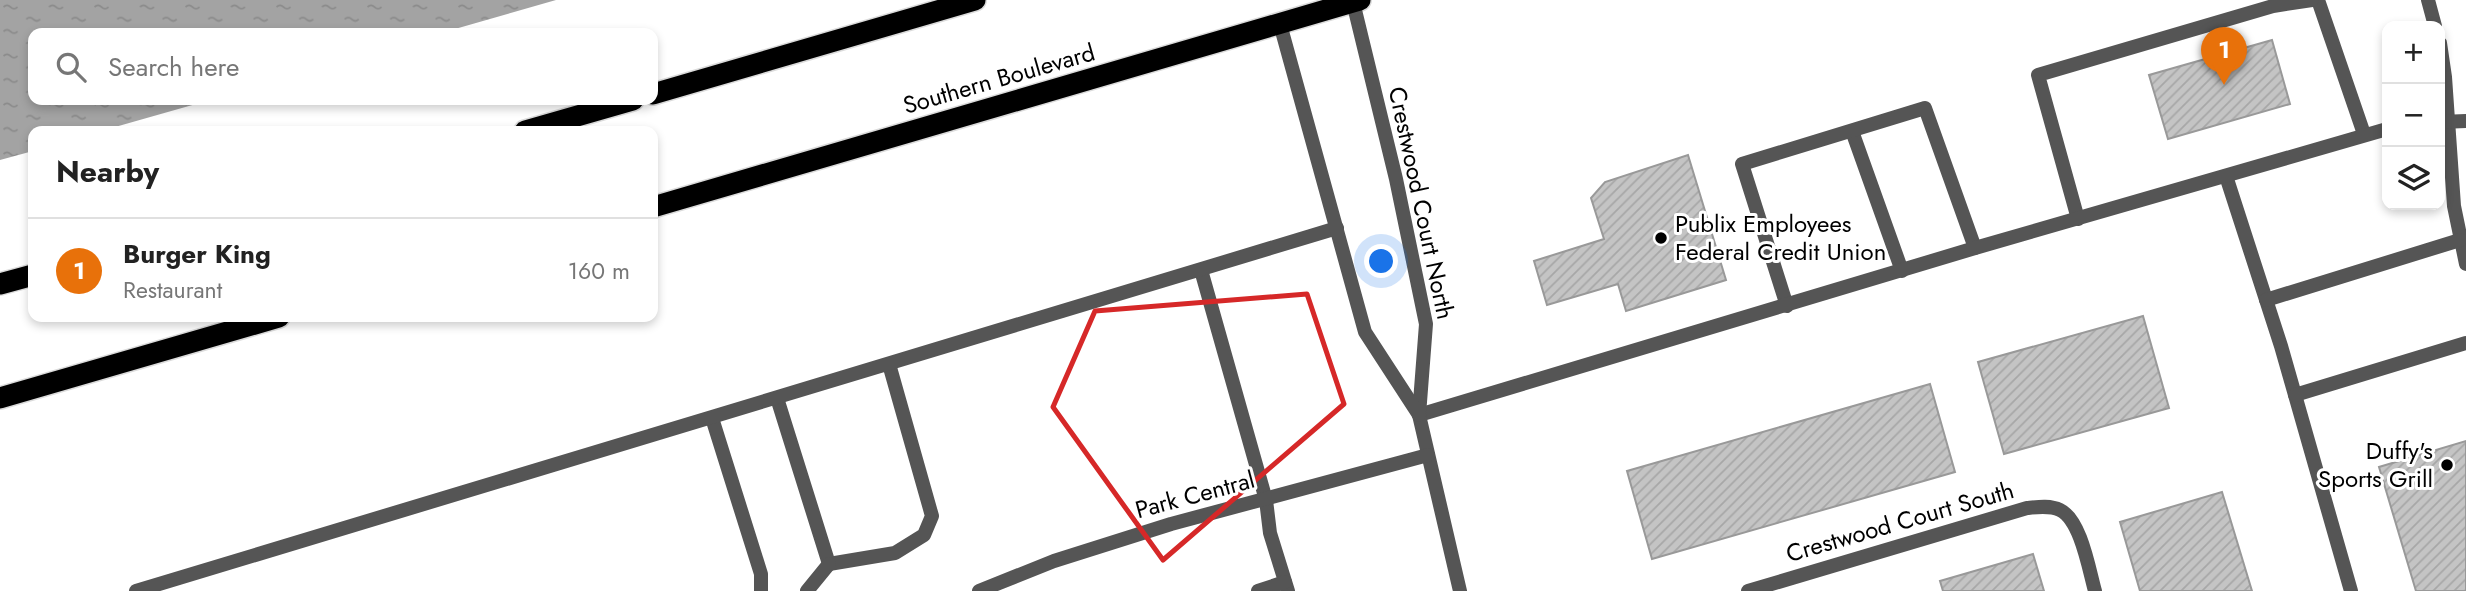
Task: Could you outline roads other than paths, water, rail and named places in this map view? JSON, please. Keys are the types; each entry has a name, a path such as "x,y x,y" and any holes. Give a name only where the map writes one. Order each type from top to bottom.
{"highway":[{"path":"658,93 975,0"},
{"path":"1280,24 1296,0"},
{"name":"Southern Boulevard","path":"658,207 1357,1"},
{"path":"542,126 616,105"},
{"path":"0,284 28,276"},
{"path":"0,398 262,322"}],"street":[{"path":"2078,219 2038,75 2273,6 2312,0"},
{"path":"2318,0 2364,134"},
{"path":"2428,0 2434,21"},
{"name":"Crestwood Court North","path":"1357,1 1426,324 1419,415 1460,591"},
{"name":"Crestwood Court North","path":"1280,24 1366,332 1419,415"},
{"path":"1787,306 1742,164 1925,108 1975,248"},
{"path":"2445,122 2466,121"},
{"path":"1419,415 1975,248 2382,130"},
{"path":"2445,130 2454,206 2466,264"},
{"path":"1852,131 1902,271"},
{"path":"2226,176 2295,395 2351,591"},
{"path":"136,591 1337,228"},
{"path":"2266,300 2460,240"},
{"path":"1202,270 1266,500 1270,533 1287,587 1258,591"},
{"path":"2295,395 2466,344"},
{"path":"807,591 829,564 895,553 924,535 932,516 888,364"},
{"path":"777,398 829,564"},
{"path":"712,418 761,574 761,591"},
{"name":"Park Central","path":"979,591 1067,556 1171,524 1428,455"},
{"name":"Crestwood Court South","path":"1748,591 2026,508 2043,507 2059,510 2070,517 2077,529 2095,591"}],"water":[{"path":"0,0 556,0 458,28 28,28 28,105 192,105 119,126 28,126 28,152 0,160"}],"place":[{"name":"Burger King","path":"2224,85"},
{"name":"Publix Employees Federal Credit Union","path":"1661,238"},
{"name":"Duffy's Sports Grill","path":"2447,465"}]}
